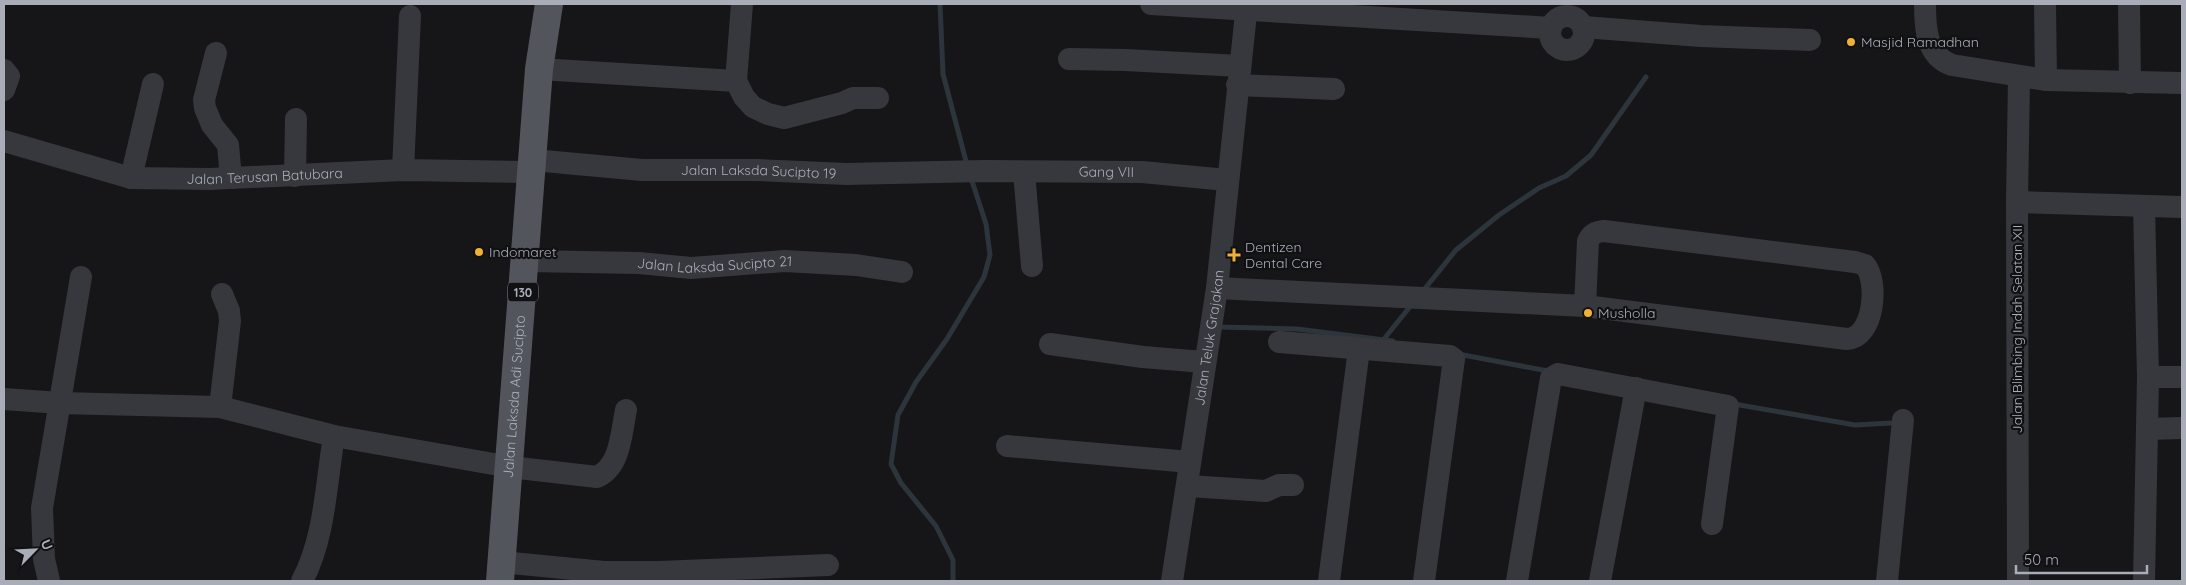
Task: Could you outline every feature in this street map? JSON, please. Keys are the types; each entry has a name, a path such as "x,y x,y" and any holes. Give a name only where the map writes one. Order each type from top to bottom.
{"main road":[{"name":"Jalan Laksda Adi Sucipto","path":"501,571 526,261 539,68 549,4"}],"street":[{"path":"742,4 736,81 744,97 753,107 768,114 784,118 842,103 853,98 878,98"},
{"path":"1150,4 1247,7 1551,28 1554,22 1564,16 1575,18 1583,27 1701,36 1810,40"},
{"path":"1925,4 1925,33 1940,58 1952,65 2046,80 2182,83"},
{"path":"2045,4 2046,80"},
{"path":"2129,4 2130,83"},
{"name":"Jalan Teluk Grajakan","path":"1172,581 1188,486 1204,362 1216,288 1247,7"},
{"path":"403,170 410,16"},
{"path":"216,53 204,100 212,125 228,145 231,178"},
{"path":"1069,59 1124,60 1334,89"},
{"path":"539,68 736,81"},
{"path":"4,70 9,76 4,90"},
{"name":"Jalan Blimbing Indah Selatan XII","path":"2018,581 2017,202 2019,77"},
{"path":"131,178 153,84"},
{"path":"295,176 296,119"},
{"name":"Jalan Terusan Batubara","path":"4,141 131,178 231,178 533,166"},
{"name":"Jalan Laksda Sucipto 19","path":"533,166 642,170 944,173 984,171"},
{"name":"Gang VII","path":"984,171 1142,172 1227,180"},
{"path":"1024,172 1032,266"},
{"path":"2017,202 2182,207"},
{"path":"2144,206 2148,377 2144,581"},
{"path":"1216,288 1417,300 1585,306 1855,339 1867,324 1873,290 1872,278 1865,265 1855,262 1780,251 1596,232 1588,241 1585,306"},
{"name":"Jalan Laksda Sucipto 21","path":"526,261 640,262 691,268 785,262 856,264 902,272"},
{"path":"49,581 44,559 42,508 81,277"},
{"path":"220,407 230,321 229,311 222,294"},
{"path":"1279,342 1450,356 1454,359 1424,581"},
{"path":"1050,344 1143,357 1204,362"},
{"path":"1329,581 1359,348"},
{"path":"1518,581 1552,378 1558,374 1728,406 1712,524"},
{"path":"2148,377 2182,377"},
{"path":"1600,581 1636,388"},
{"path":"4,399 60,403 220,407 334,436 590,478 601,476 615,462 626,410"},
{"path":"1887,581 1903,420"},
{"path":"2147,429 2182,428"},
{"path":"302,581 310,566 316,545 334,436"},
{"path":"1007,446 1190,462"},
{"path":"1188,486 1266,491 1279,486 1293,485"},
{"path":"501,571 632,572 828,565"}],"waterway":[{"path":"940,4 943,74 967,165"},
{"path":"1423,291 1456,250 1499,215 1539,188 1566,176 1591,155 1646,77"},
{"path":"953,581 953,560 936,526 901,483 891,464 898,415 916,382 947,339 984,277 990,255 986,224 971,178"},
{"path":"1384,339 1413,303"},
{"path":"1218,327 1297,329 1393,341"},
{"path":"1458,354 1548,371"},
{"path":"1734,404 1855,425 1891,423"}],"place":[{"name":"Masjid Ramadhan","path":"1851,42"},
{"name":"Indomaret","path":"479,252"},
{"name":"Dentizen Dental Care","path":"1234,255"},
{"name":"Musholla","path":"1588,313"}]}
